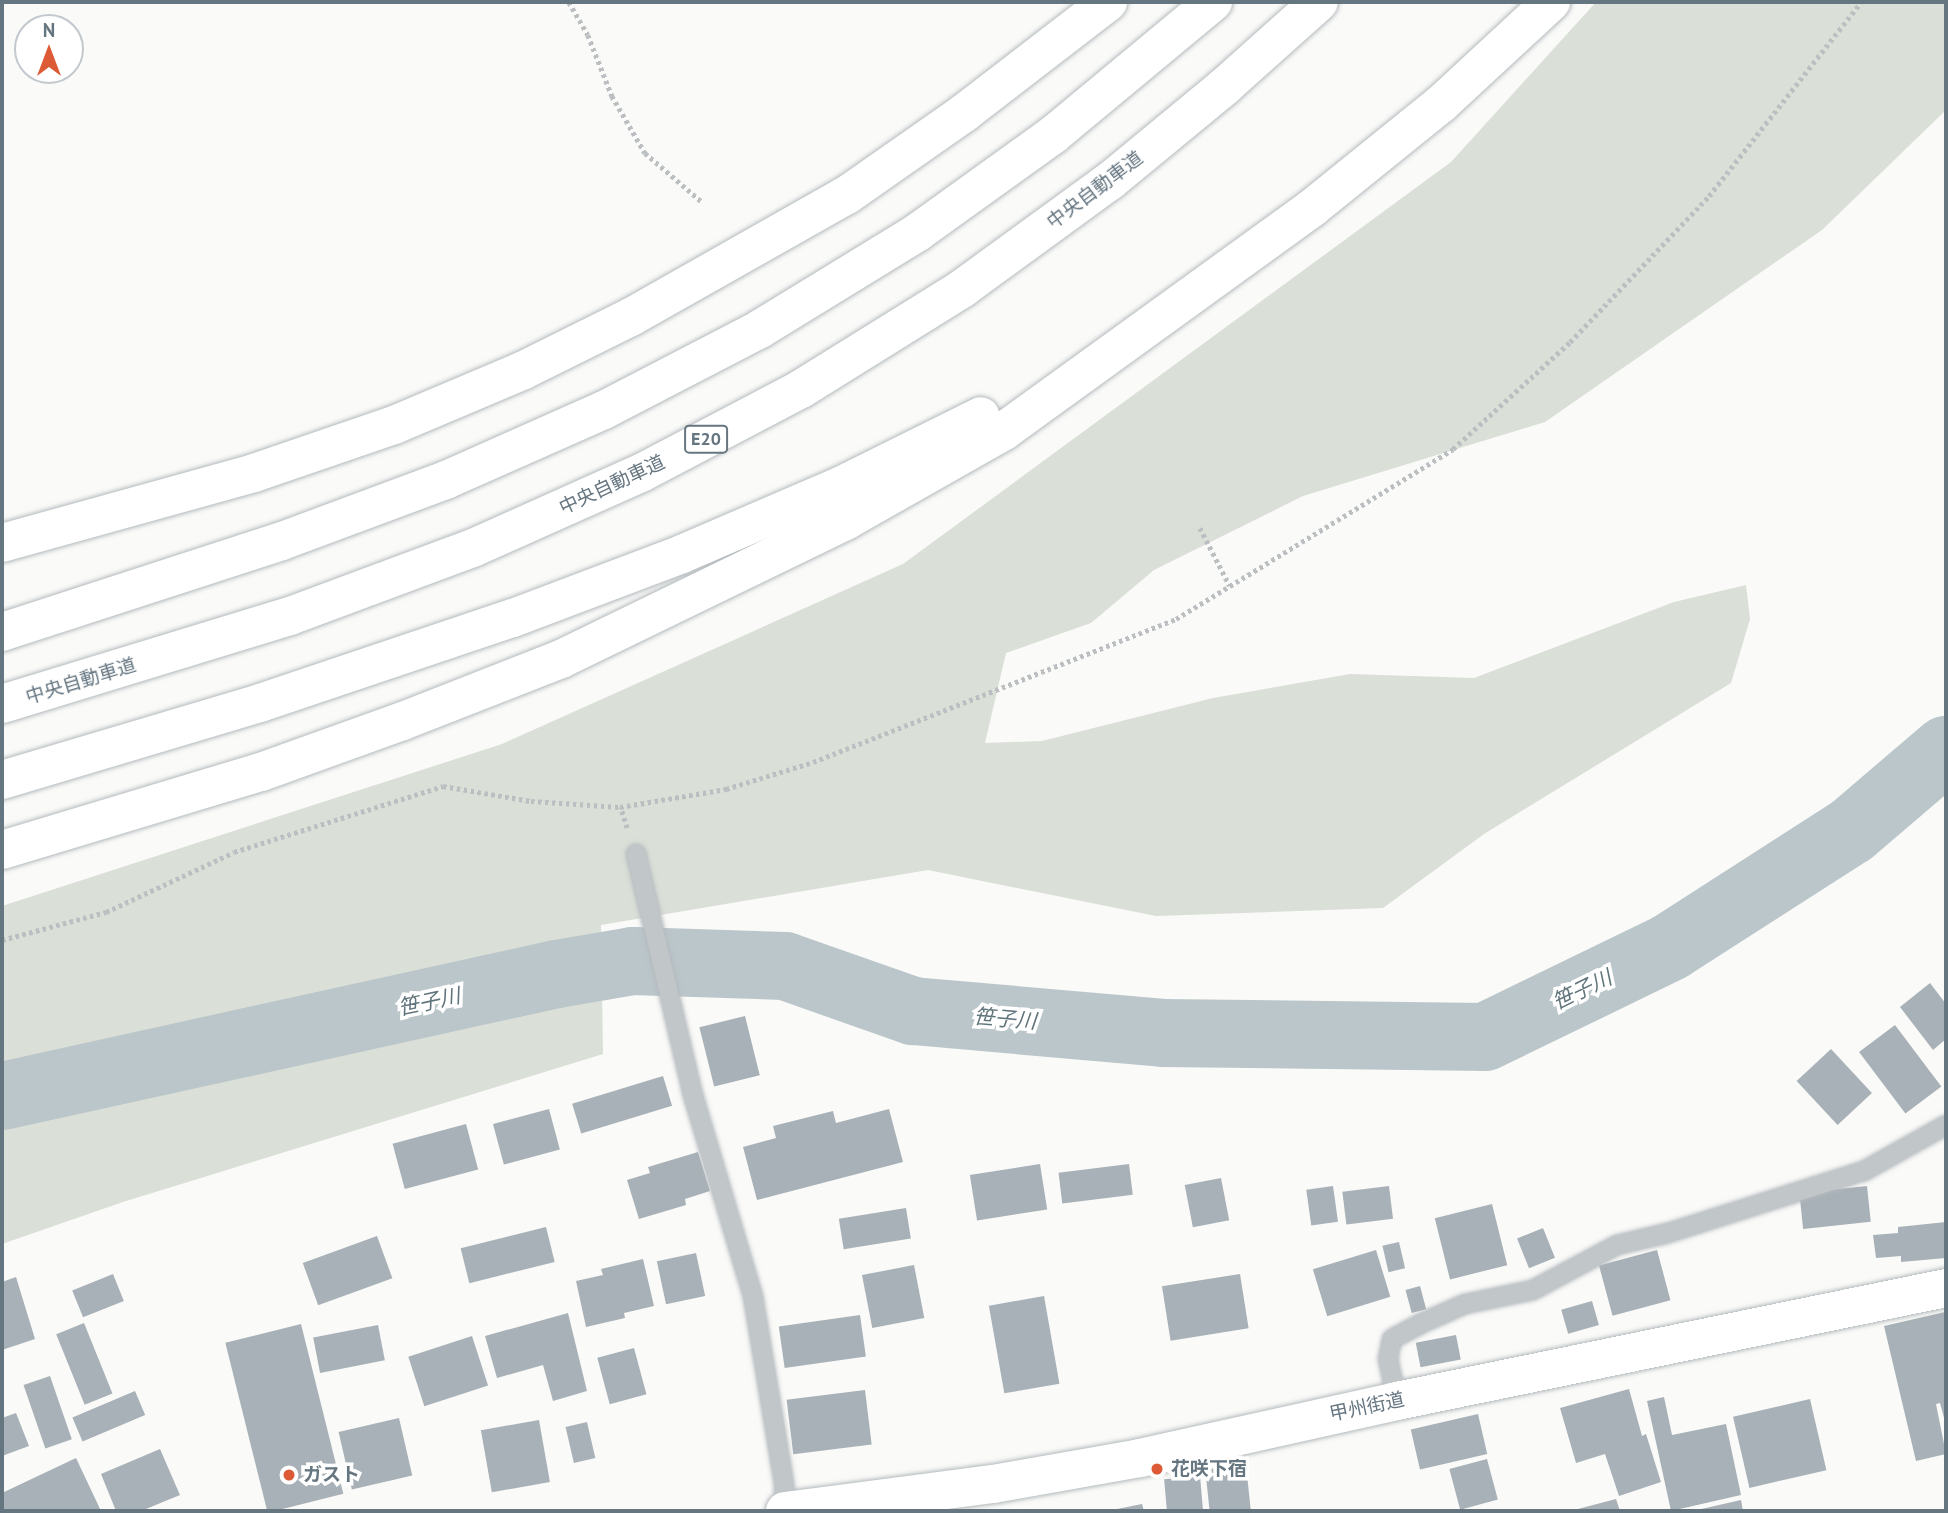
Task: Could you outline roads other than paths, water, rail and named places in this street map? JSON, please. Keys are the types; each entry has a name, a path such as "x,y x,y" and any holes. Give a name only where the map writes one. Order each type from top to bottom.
{"main road":[{"path":"2,543 254,473 381,429 522,371 631,317 847,195 964,113 1108,2"},
{"path":"2,632 282,541 446,480 628,398 760,329 918,232 1053,135 1213,2"},
{"name":"中央自動車道","path":"2,704 290,616 472,548 643,472 789,395 963,288 1110,181 1224,87 1319,2"},
{"path":"2,850 261,772 561,659 847,520 1004,431 1312,208 1430,113 1550,2"},
{"path":"4,780 260,703 513,618 682,554 839,486 1000,407 1174,306"},
{"name":"甲州街道","path":"785,1511 993,1484 1140,1458 1397,1401 1946,1288"}],"lane":[{"path":"636,854 694,1095 753,1296 784,1484 785,1511"},
{"path":"1397,1401 1388,1359 1392,1339 1420,1324 1465,1304 1533,1290 1617,1245 1668,1233 1864,1171 1946,1125"}],"waterway":[{"name":"笹子川","path":"2,1096 557,974 633,961 785,966 913,1011 1163,1033 1485,1037 1670,947 1851,831 1946,750"}],"place":[{"name":"花咲下宿","path":"1157,1469"},
{"name":"ガスト","path":"289,1475"}]}
